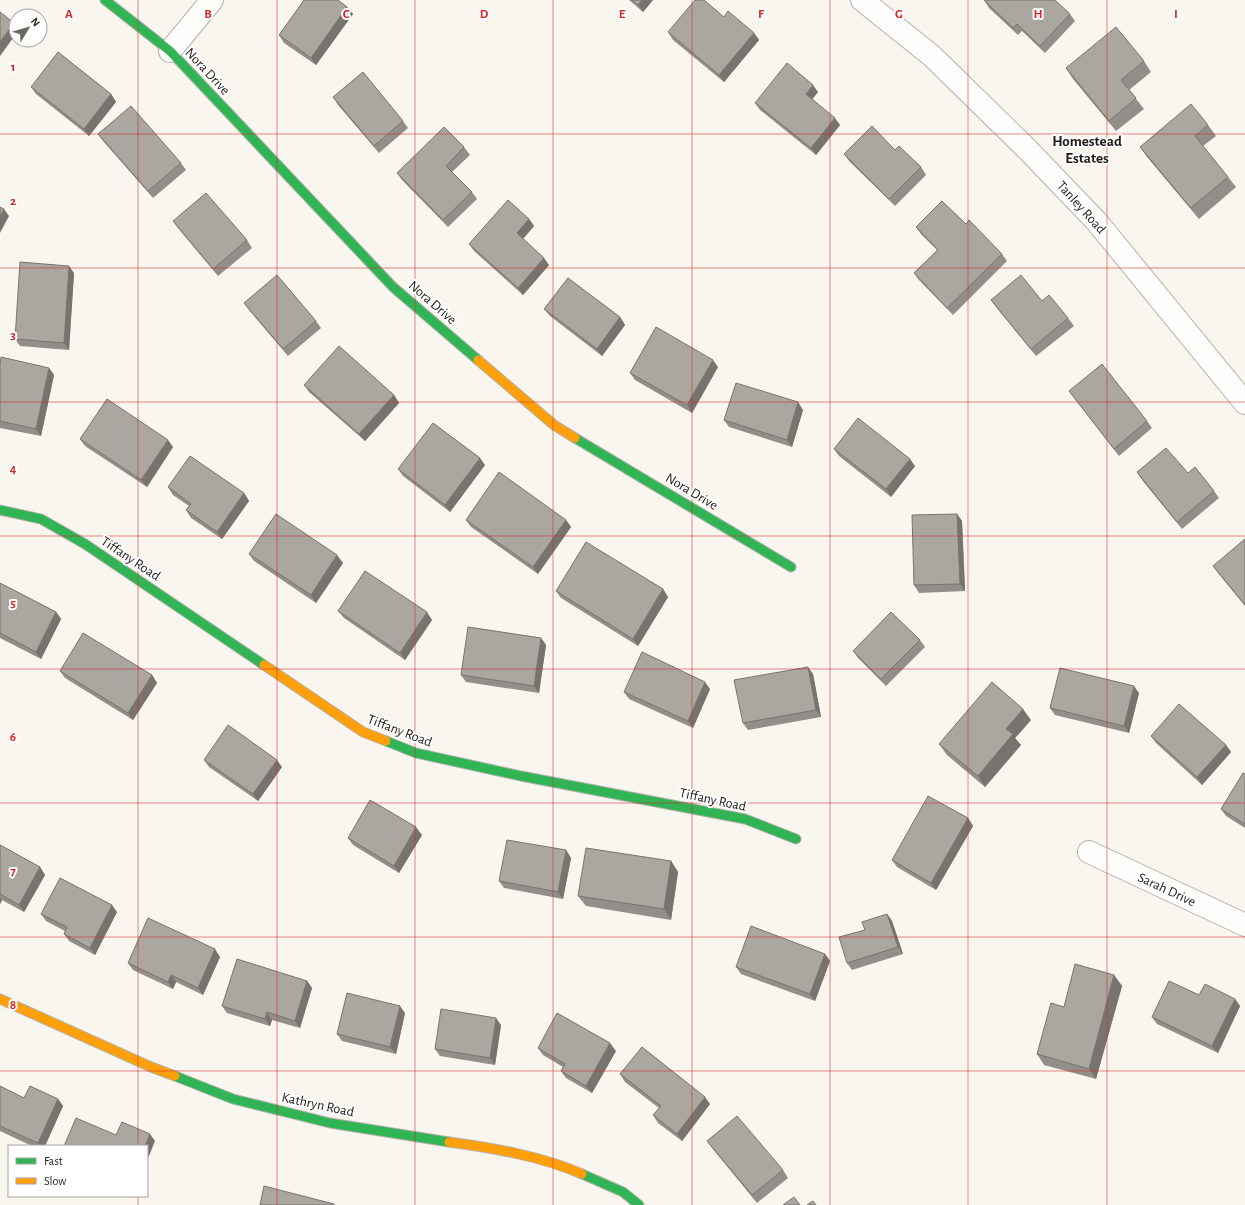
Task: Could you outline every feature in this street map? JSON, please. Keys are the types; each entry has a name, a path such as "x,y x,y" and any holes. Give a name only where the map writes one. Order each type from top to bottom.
{"street":[{"name":"Nora Drive","path":"105,0 170,51 393,287 554,425 791,567"},
{"path":"170,51 212,0"},
{"name":"Tanley Road","path":"862,0 932,56 1034,156 1096,222 1245,403"},
{"name":"Tiffany Road","path":"0,510 41,519 85,544 363,732 416,753 520,776 745,819 796,839"},
{"name":"Sarah Drive","path":"1089,852 1245,925"},
{"name":"Kathryn Road","path":"0,999 151,1067 233,1099 330,1123 497,1148 568,1168 623,1192 639,1205"}],"building":[{"path":"304,0 338,0 347,7 311,58 279,35"},
{"path":"632,0 642,0 638,5"},
{"path":"695,0 704,0 724,17 728,11 754,33 719,75 668,32"},
{"path":"984,0 1055,0 1070,14 1040,46 1017,24 1013,28"},
{"path":"0,12 8,18 8,31 0,42"},
{"path":"1116,27 1144,61 1121,80 1136,98 1109,121 1066,68"},
{"path":"58,52 111,94 84,129 31,87"},
{"path":"787,63 813,85 806,94 835,118 811,148 755,103"},
{"path":"363,72 403,121 374,146 333,97"},
{"path":"1191,104 1208,125 1195,136 1228,177 1191,208 1140,147"},
{"path":"131,106 181,163 148,191 98,134"},
{"path":"872,126 895,150 899,146 921,167 889,199 844,154"},
{"path":"444,127 464,147 446,166 472,192 443,220 397,173"},
{"path":"206,193 247,240 213,269 173,221"},
{"path":"508,200 529,219 517,233 544,258 518,288 469,244"},
{"path":"942,201 966,224 969,220 1002,254 947,308 914,273 938,250 916,227"},
{"path":"0,207 4,209 0,216"},
{"path":"20,262 69,266 64,343 15,339"},
{"path":"277,275 316,321 283,349 244,303"},
{"path":"1021,275 1042,301 1049,295 1068,318 1031,349 991,300"},
{"path":"568,278 620,317 597,349 544,309"},
{"path":"656,327 713,360 687,405 630,373"},
{"path":"339,346 394,395 359,434 304,385"},
{"path":"1,357 49,368 36,429 0,421"},
{"path":"1102,364 1147,421 1114,449 1069,391"},
{"path":"736,383 798,402 787,440 724,420"},
{"path":"107,399 168,440 141,480 80,439"},
{"path":"858,418 910,459 886,489 834,449"},
{"path":"433,423 480,458 445,505 398,469"},
{"path":"1166,448 1188,473 1195,467 1214,491 1177,522 1137,472"},
{"path":"190,456 244,493 217,532 186,510 191,504 168,487"},
{"path":"499,472 566,520 533,567 466,520"},
{"path":"276,514 337,555 311,595 249,554"},
{"path":"957,514 960,584 914,585 912,515"},
{"path":"1245,539 1245,605 1213,566"},
{"path":"586,542 663,589 633,639 556,591"},
{"path":"365,571 427,612 400,653 338,611"},
{"path":"0,583 56,612 36,652 0,633"},
{"path":"891,612 920,640 881,679 853,651"},
{"path":"468,627 541,638 534,686 461,675"},
{"path":"83,633 152,675 128,713 60,671"},
{"path":"642,652 705,682 688,721 624,692"},
{"path":"808,667 816,710 743,723 734,680"},
{"path":"1060,668 1134,686 1124,726 1050,708"},
{"path":"992,682 1023,709 1006,729 1013,734 978,776 939,744"},
{"path":"1179,704 1226,745 1197,777 1151,736"},
{"path":"228,725 277,760 253,794 204,760"},
{"path":"1243,773 1245,774 1245,824 1221,809"},
{"path":"928,796 968,818 931,883 892,860"},
{"path":"370,800 416,827 394,866 348,838"},
{"path":"507,840 566,850 558,892 499,881"},
{"path":"0,845 40,867 19,905 0,894"},
{"path":"586,848 671,861 664,909 578,896"},
{"path":"60,878 112,905 90,948 64,934 67,927 41,914"},
{"path":"887,914 898,947 847,963 839,937 865,930 862,922"},
{"path":"148,918 215,949 198,988 171,975 168,982 128,963"},
{"path":"751,926 825,954 810,994 736,967"},
{"path":"237,959 307,981 295,1021 267,1012 265,1019 222,1006"},
{"path":"1075,964 1114,975 1089,1069 1037,1054 1051,1003 1064,1007"},
{"path":"1169,981 1199,995 1205,984 1235,999 1212,1046 1152,1017"},
{"path":"347,993 400,1006 390,1047 337,1034"},
{"path":"441,1009 496,1018 490,1058 435,1049"},
{"path":"557,1013 610,1043 586,1086 561,1071 565,1064 538,1048"},
{"path":"642,1047 705,1097 677,1134 653,1115 661,1106 620,1074"},
{"path":"0,1086 24,1098 30,1086 58,1099 38,1143 0,1126"},
{"path":"737,1116 783,1170 752,1195 707,1141"},
{"path":"76,1118 116,1135 122,1122 150,1134 145,1145 64,1145"},
{"path":"264,1186 334,1204 334,1205 260,1205"},
{"path":"794,1197 800,1205 783,1205"},
{"path":"813,1201 816,1205 807,1205"}],"traffic: fast":[{"path":"105,0 170,51 393,287 478,360"},
{"path":"575,438 791,567"},
{"path":"0,510 41,519 85,544 264,665"},
{"path":"386,741 416,753 521,776 745,819 796,839"},
{"path":"175,1076 233,1099 330,1123 449,1142"},
{"path":"582,1174 623,1192 639,1205"}],"traffic: slow":[{"path":"478,360 554,425 575,438"},
{"path":"264,665 363,732 386,741"},
{"path":"0,999 151,1067 175,1076"},
{"path":"449,1142 500,1150 534,1158 550,1162 582,1174"}],"district":[{"name":"Homestead Estates","path":"1087,150"}]}
